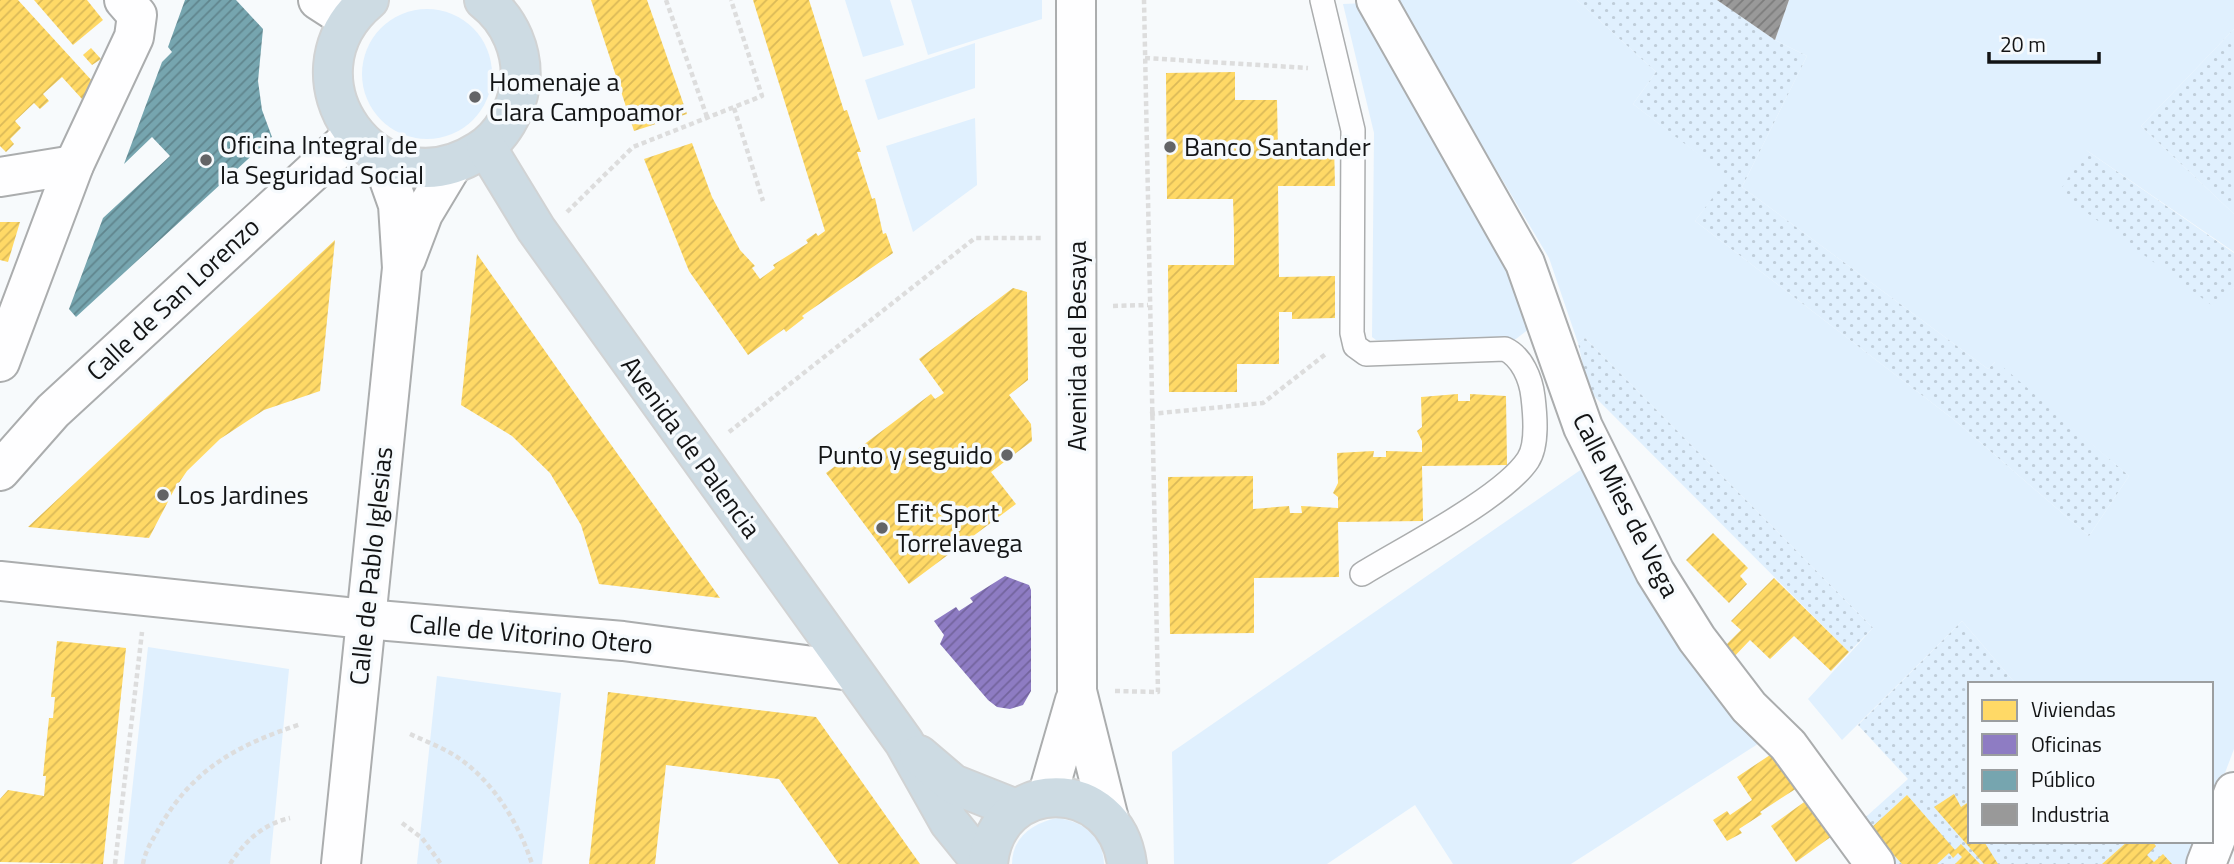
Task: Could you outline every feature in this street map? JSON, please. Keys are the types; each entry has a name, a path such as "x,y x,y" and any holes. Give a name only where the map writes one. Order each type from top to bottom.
{"highway":[{"path":"345,7 334,58 333,78 339,108 368,145 416,167 453,164 486,147 500,133 518,97 519,57 514,38 497,7"},
{"name":"Avenida de Palencia","path":"486,147 536,229 904,742 949,822 985,864"},
{"name":"Avenida de Palencia","path":"904,742 953,784 1032,803 1079,800 1109,819"},
{"path":"985,864 995,834 1032,803"},
{"path":"1109,819 1119,834 1127,864"}],"street":[{"path":"0,362 74,165 134,37 137,15 124,0"},
{"name":"Avenida del Besaya","path":"1076,0 1077,691 1090,752 1109,819"},
{"name":"Calle Mies de Vega","path":"1376,0 1525,263 1583,427 1655,572 1697,639 1749,707 1788,745 1875,864"},
{"name":"Calle de Pablo Iglesias","path":"341,864 402,268 398,205 368,145"},
{"name":"Calle de San Lorenzo","path":"0,471 53,411 368,145"},
{"name":"Calle de Pablo Iglesias","path":"402,268 423,214 453,164"},
{"path":"0,177 74,165"},
{"path":"0,581 0,592"},
{"name":"Calle de Vitorino Otero","path":"0,581 365,619 623,641 851,671"},
{"name":"Avenida del Besaya","path":"1032,803 1077,691"},
{"path":"2206,864 2234,792"}],"lane":[{"path":"1322,0 1353,130 1352,333 1355,346 1366,355 1506,349 1517,355 1532,386 1535,418 1530,458 1505,486 1362,574"},
{"path":"1517,355 1551,332"}],"path":[{"path":"666,0 707,117"},
{"path":"536,229 566,213 633,147 761,96 731,0"},
{"path":"1077,691 1158,692 1150,414 1144,0"},
{"path":"1146,58 1230,66 1337,69"},
{"path":"734,108 763,201"},
{"path":"698,457 975,237 1077,239"},
{"path":"1150,414 1263,403 1352,333"},
{"path":"114,864 146,596"},
{"path":"143,864 171,807 208,767 255,739 301,724"},
{"path":"410,734 456,756 495,793 524,838 532,864"},
{"path":"230,864 244,843 274,821 290,818"},
{"path":"402,822 422,838 441,864"}],"shaded area":[{"path":"845,0 890,0 904,45 863,57"},
{"path":"911,0 1042,0 1042,19 928,55"},
{"path":"1395,0 1577,0 1656,72 1633,104 1729,177 1695,221 1953,419 2089,536 2129,476 1995,362 1988,369 1742,187 1807,56 1775,40 1789,0 2234,0 2234,29 2141,126 2234,214 2234,252 2086,150 2213,306 2234,287 2234,749 2213,805 2213,682 2014,682 1962,621 1842,740 1808,699 1873,628 1585,338 1578,343 1549,258"},
{"path":"1577,0 1717,0 1775,40 1807,56 1742,187 1988,369 1996,361 2129,476 2089,536 1953,419 1695,221 1728,177 1633,104 1656,72"},
{"path":"1366,3 1506,262 1533,326 1512,342 1376,340 1372,337 1374,133 1343,4"},
{"path":"427,9 452,14 473,28 487,49 492,74 487,99 473,120 452,134 427,139 402,134 381,120 367,99 362,74 367,49 381,28 402,14"},
{"path":"2234,29 2234,214 2141,126"},
{"path":"975,43 975,88 878,120 865,80"},
{"path":"975,118 977,185 913,232 886,146"},
{"path":"2086,150 2234,253 2234,287 2214,307 2059,192"},
{"path":"1585,338 1873,628 1849,652 1589,391 1578,343"},
{"path":"1592,462 1764,740 1571,864 1453,864 1415,805 1327,864 1174,864 1172,752"},
{"path":"1962,621 2014,682 1968,682 1968,843 2154,843 2172,864 1889,864 1858,824 1908,779 1858,725"},
{"path":"148,647 289,669 270,864 124,864"},
{"path":"437,676 561,693 542,864 417,864"},
{"path":"1057,818 1083,826 1090,832 1100,845 1104,864 1012,864 1020,839 1032,828"},
{"path":"2154,843 2199,843 2191,864 2172,864"}],"building: Viviendas":[{"path":"0,0 18,0 94,83 82,99 62,77 43,94 49,101 40,109 34,103 15,121 21,128 10,139 14,144 6,152 0,146"},
{"path":"34,0 87,0 103,20 73,45"},
{"path":"591,0 647,0 687,114 634,131"},
{"path":"753,0 809,0 844,111 847,110 861,152 857,152 872,199 875,198 883,234 886,233 893,253 802,316 804,318 786,332 784,329 748,355 689,271 644,159 692,143 712,197 740,250 755,266 752,268 760,279 775,268 773,265 808,243 806,240 825,231"},
{"path":"91,48 101,59 92,65 83,55"},
{"path":"1235,72 1235,100 1277,100 1278,152 1291,151 1291,145 1334,144 1335,186 1278,186 1279,277 1335,276 1335,318 1292,319 1292,312 1279,312 1279,364 1237,364 1237,392 1169,392 1168,265 1234,265 1234,231 1233,199 1167,199 1166,73"},
{"path":"0,222 20,222 8,262 0,260"},
{"path":"335,240 320,391 264,410 220,439 187,471 149,538 28,527"},
{"path":"477,254 720,598 599,584 581,525 550,473 512,436 461,405"},
{"path":"1013,288 1027,292 1028,380 1009,395 1031,424 1032,441 991,472 1016,504 909,584 826,473 931,394 935,399 944,393 919,359"},
{"path":"1458,394 1458,401 1470,401 1470,394 1506,396 1507,465 1422,466 1423,521 1338,522 1339,577 1254,578 1254,633 1170,634 1168,477 1253,476 1253,509 1289,506 1290,513 1302,513 1301,506 1338,508 1338,497 1333,493 1338,483 1337,453 1374,451 1373,457 1386,457 1386,451 1422,452 1422,441 1417,431 1422,427 1421,397"},
{"path":"1713,533 1748,568 1740,576 1747,584 1729,603 1686,560"},
{"path":"1774,578 1849,652 1831,671 1794,636 1770,659 1750,640 1731,660 1721,650 1741,630 1731,621"},
{"path":"57,641 126,648 103,864 0,862 0,799 8,790 44,796 46,776 43,776 49,718 53,718 55,697 51,697"},
{"path":"608,692 816,717 920,864 839,864 779,779 666,765 655,864 589,864"},
{"path":"1773,753 1797,788 1760,812 1762,814 1739,829 1742,833 1727,841 1713,820 1727,811 1730,815 1752,800 1737,777"},
{"path":"1954,794 1961,807 1968,802 1968,843 1985,843 1998,864 1984,864 1934,807"},
{"path":"1907,795 1955,850 1961,844 1980,864 1955,864 1962,857 1958,853 1953,858 1949,853 1937,864 1902,864 1870,829"},
{"path":"1807,800 1832,836 1796,862 1771,826"},
{"path":"2126,843 2154,843 2156,846 2147,855 2154,862 2163,854 2172,864 2102,864"}],"building: Oficinas":[{"path":"1005,576 1029,585 1031,590 1031,691 1023,705 1010,709 997,707 988,700 940,644 944,635 934,621 956,607 959,611 973,602 970,598"}],"building: Público":[{"name":"Oficina Integral de la Seguridad Social","path":"185,0 236,0 263,29 258,81 262,110 272,137 76,317 69,309 103,218 170,156 152,137 124,164 162,62 172,52 168,47"}],"building: Industria":[{"path":"1717,0 1789,0 1775,40"}],"place":[{"name":"Homenaje a Clara Campoamor","path":"475,97"},
{"name":"Banco Santander","path":"1170,147"},
{"name":"Oficina Integral de la Seguridad Social","path":"206,160"},
{"name":"Punto y seguido","path":"1007,455"},
{"name":"Los Jardines","path":"163,495"},
{"name":"Efit Sport Torrelavega","path":"882,528"}]}
